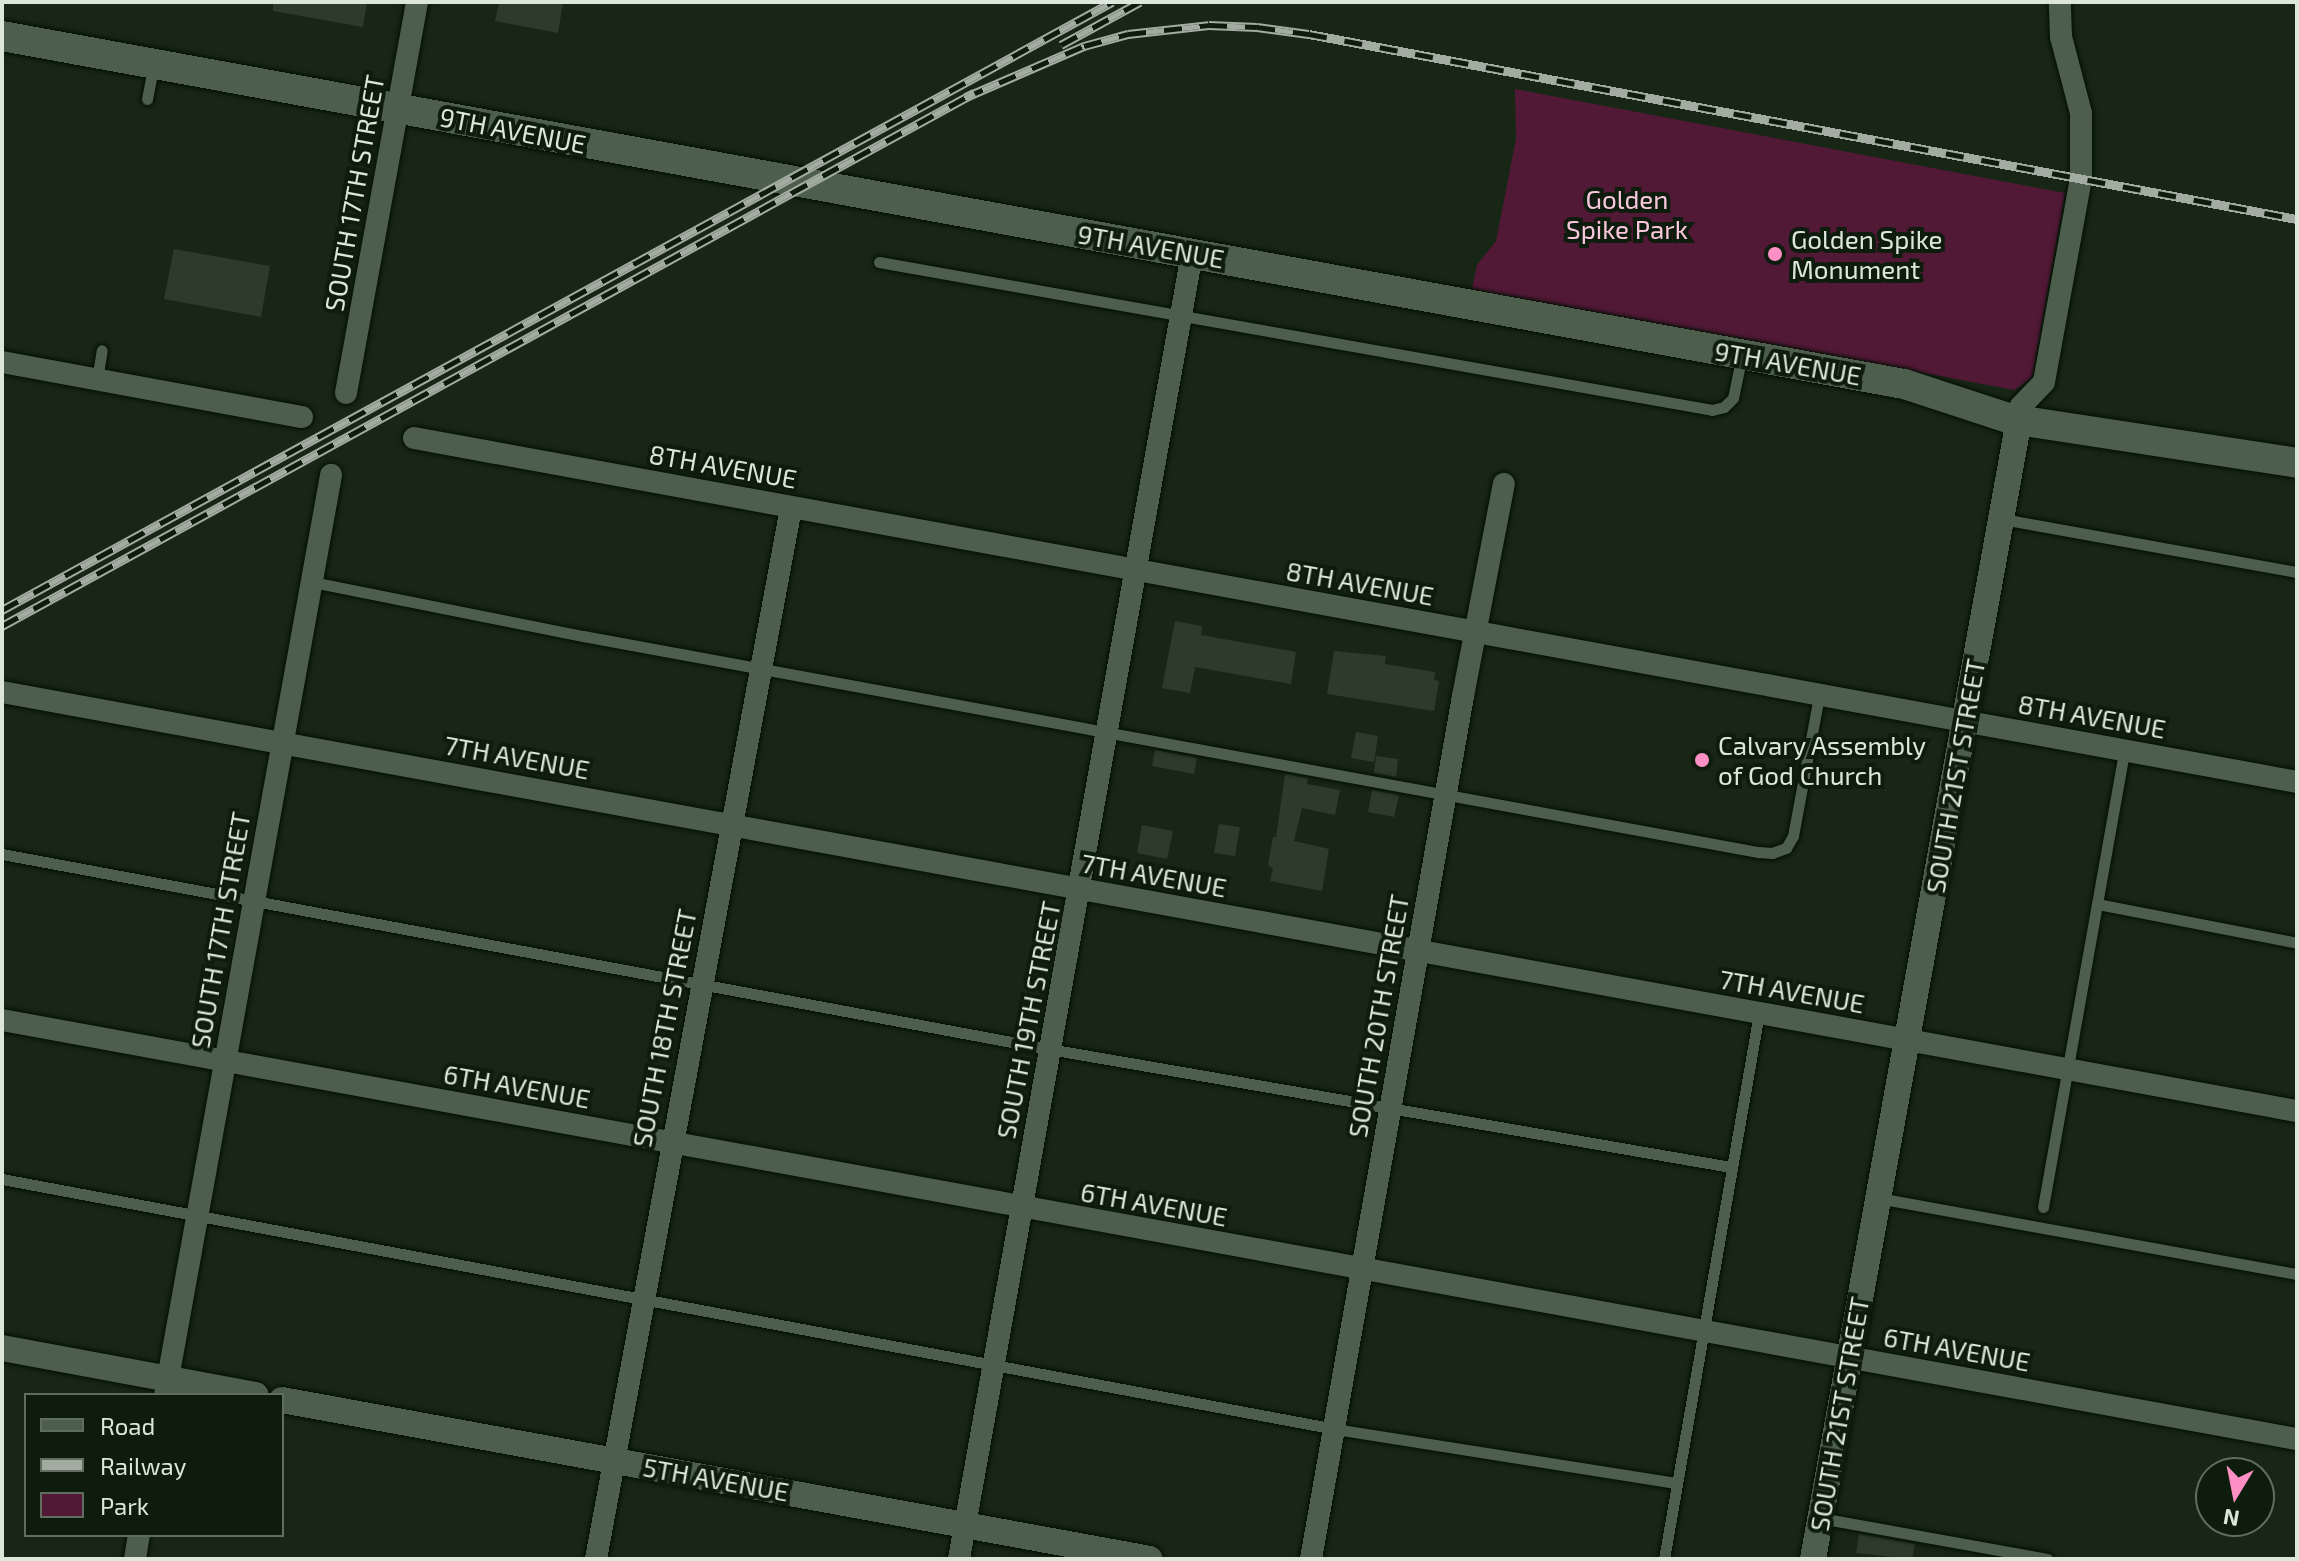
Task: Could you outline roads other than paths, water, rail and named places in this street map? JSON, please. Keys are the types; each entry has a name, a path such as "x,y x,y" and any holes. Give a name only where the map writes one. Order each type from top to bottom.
{"main road":[{"name":"9TH AVENUE","path":"2,36 1904,384 2019,420 2297,463"}],"street":[{"name":"SOUTH 17TH STREET","path":"346,393 417,2"},
{"name":"SOUTH 21ST STREET","path":"1813,1559 2021,406 2044,382 2081,178 2081,113 2061,37 2060,2"},
{"name":"SOUTH 19TH STREET","path":"959,1559 1049,1049 1081,890 1192,254"},
{"path":"2,362 302,417"},
{"name":"8TH AVENUE","path":"414,438 2297,782"},
{"name":"SOUTH 17TH STREET","path":"166,1387 331,475"},
{"name":"SOUTH 20TH STREET","path":"1311,1559 1446,793 1504,484"},
{"name":"SOUTH 18TH STREET","path":"596,1559 791,508"},
{"name":"7TH AVENUE","path":"2,692 2297,1111"},
{"name":"6TH AVENUE","path":"2,1020 2297,1439"},
{"path":"2,1348 166,1387 234,1393"},
{"name":"5TH AVENUE","path":"284,1400 1150,1559"},
{"path":"135,1559 139,1537"}],"lane":[{"path":"147,99 154,63"},
{"path":"879,262 1712,410 1724,407 1733,398 1742,354"},
{"path":"97,380 102,350"},
{"path":"2001,519 2297,572"},
{"path":"312,582 1772,853 1786,848 1793,836 1819,696"},
{"path":"2043,1207 2124,750"},
{"path":"2,854 1049,1049 1731,1167"},
{"path":"2097,904 2297,943"},
{"path":"1664,1559 1701,1331 1759,1013"},
{"path":"2,1179 1335,1429 1677,1483"},
{"path":"1878,1198 2297,1274"},
{"path":"1820,1518 2047,1559"}],"railway":[{"path":"2,610 1112,2"},
{"path":"1061,45 1140,2"},
{"path":"966,97 1084,46 1128,34 1209,25 1257,27 1309,34 2297,219"},
{"path":"2,626 974,93"}],"place":[{"name":"Golden Spike Monument","path":"1775,254"},
{"name":"Calvary Assembly of God Church","path":"1702,760"}],"park label":[{"name":"Golden Spike Park","path":"1627,214"}]}
